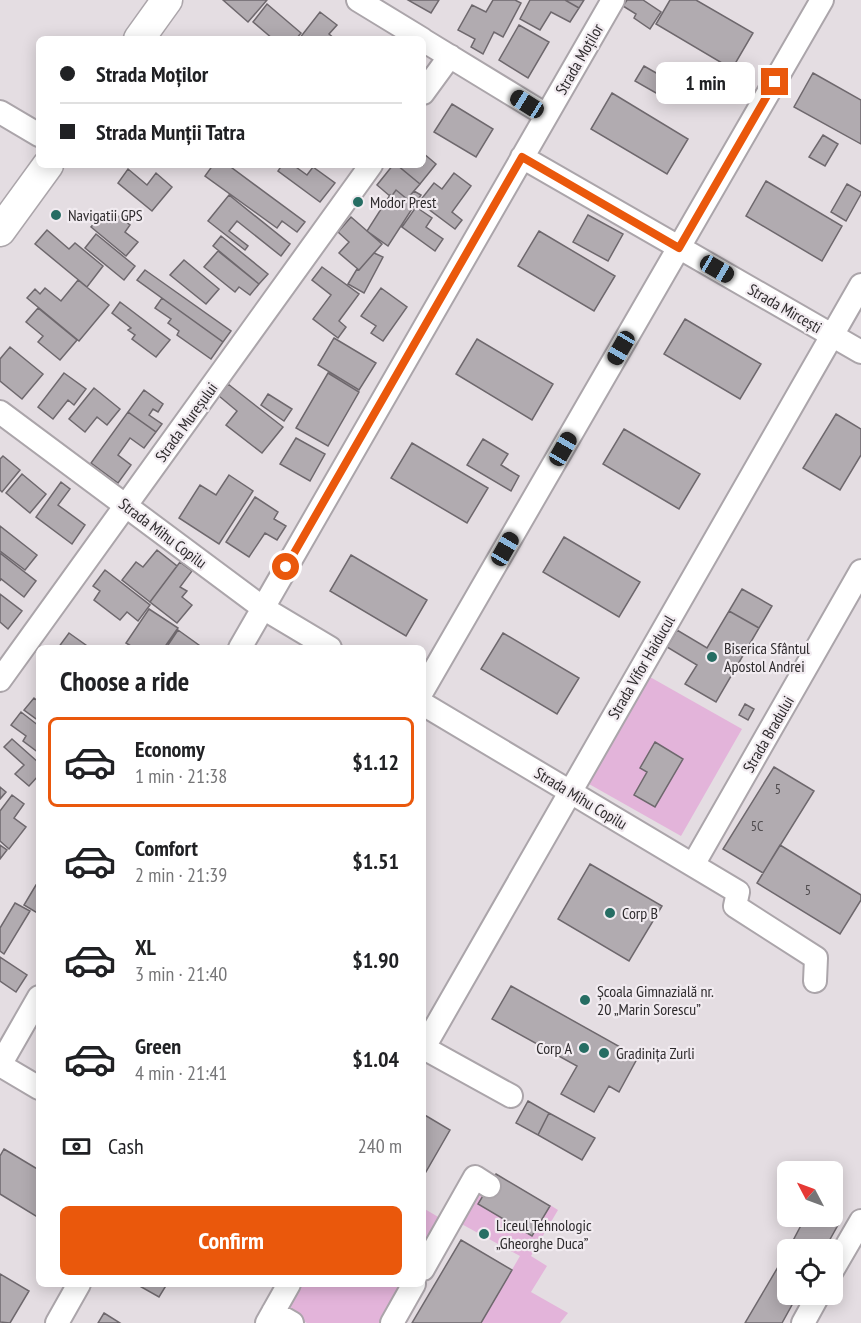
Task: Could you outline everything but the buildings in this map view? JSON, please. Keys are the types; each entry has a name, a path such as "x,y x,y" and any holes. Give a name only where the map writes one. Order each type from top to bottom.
{"main road":[{"path":"141,36 166,0"},
{"path":"0,231 46,168"}],"street":[{"path":"358,0 417,36"},
{"name":"Strada Moților","path":"242,645 613,0"},
{"path":"426,685 822,0"},
{"path":"426,41 546,116"},
{"path":"426,89 450,56"},
{"path":"0,112 36,133"},
{"name":"Strada Mircești","path":"522,157 861,352"},
{"name":"Strada Mureșului","path":"0,680 369,168"},
{"name":"Strada Vifor Haiducul","path":"426,1044 861,285"},
{"name":"Strada Mihu Copilu","path":"0,412 263,608 325,645"},
{"name":"Strada Bradului","path":"693,865 861,571"},
{"name":"Strada Mihu Copilu","path":"426,706 738,892 735,906 816,958 815,981"},
{"path":"36,1002 0,1065 36,1086"},
{"path":"426,1051 511,1096"},
{"path":"426,1264 475,1177 489,1186"},
{"path":"843,1252 861,1221"},
{"path":"57,1323 77,1287"},
{"path":"278,1319 289,1287"},
{"path":"392,1323 412,1287"},
{"path":"803,1323 813,1305"}],"shaded area":[{"path":"650,677 742,729 681,836 589,784","holes":["683,759 635,795 647,772 640,768"]},
{"path":"475,1187 485,1192 479,1204 532,1236 550,1205 558,1210 531,1256 547,1266 531,1292 568,1313 560,1323 481,1323 520,1256 456,1221"},
{"path":"426,1210 440,1218 426,1242"},
{"path":"299,1287 400,1287 380,1323 307,1323 285,1311"}],"place":[{"name":"Modor Prest","path":"358,202"},
{"name":"Navigatii GPS","path":"56,215"},
{"name":"Biserica Sfântul Apostol Andrei","path":"712,657"},
{"name":"Corp B","path":"610,913"},
{"name":"Școala Gimnazială nr. 20 „Marin Sorescu”","path":"585,1000"},
{"name":"Corp A","path":"584,1048"},
{"name":"Gradinița Zurli","path":"604,1053"},
{"name":"Liceul Tehnologic „Gheorghe Duca”","path":"484,1234"}],"route":[{"path":"286,567 522,157 679,248 775,82"}]}
